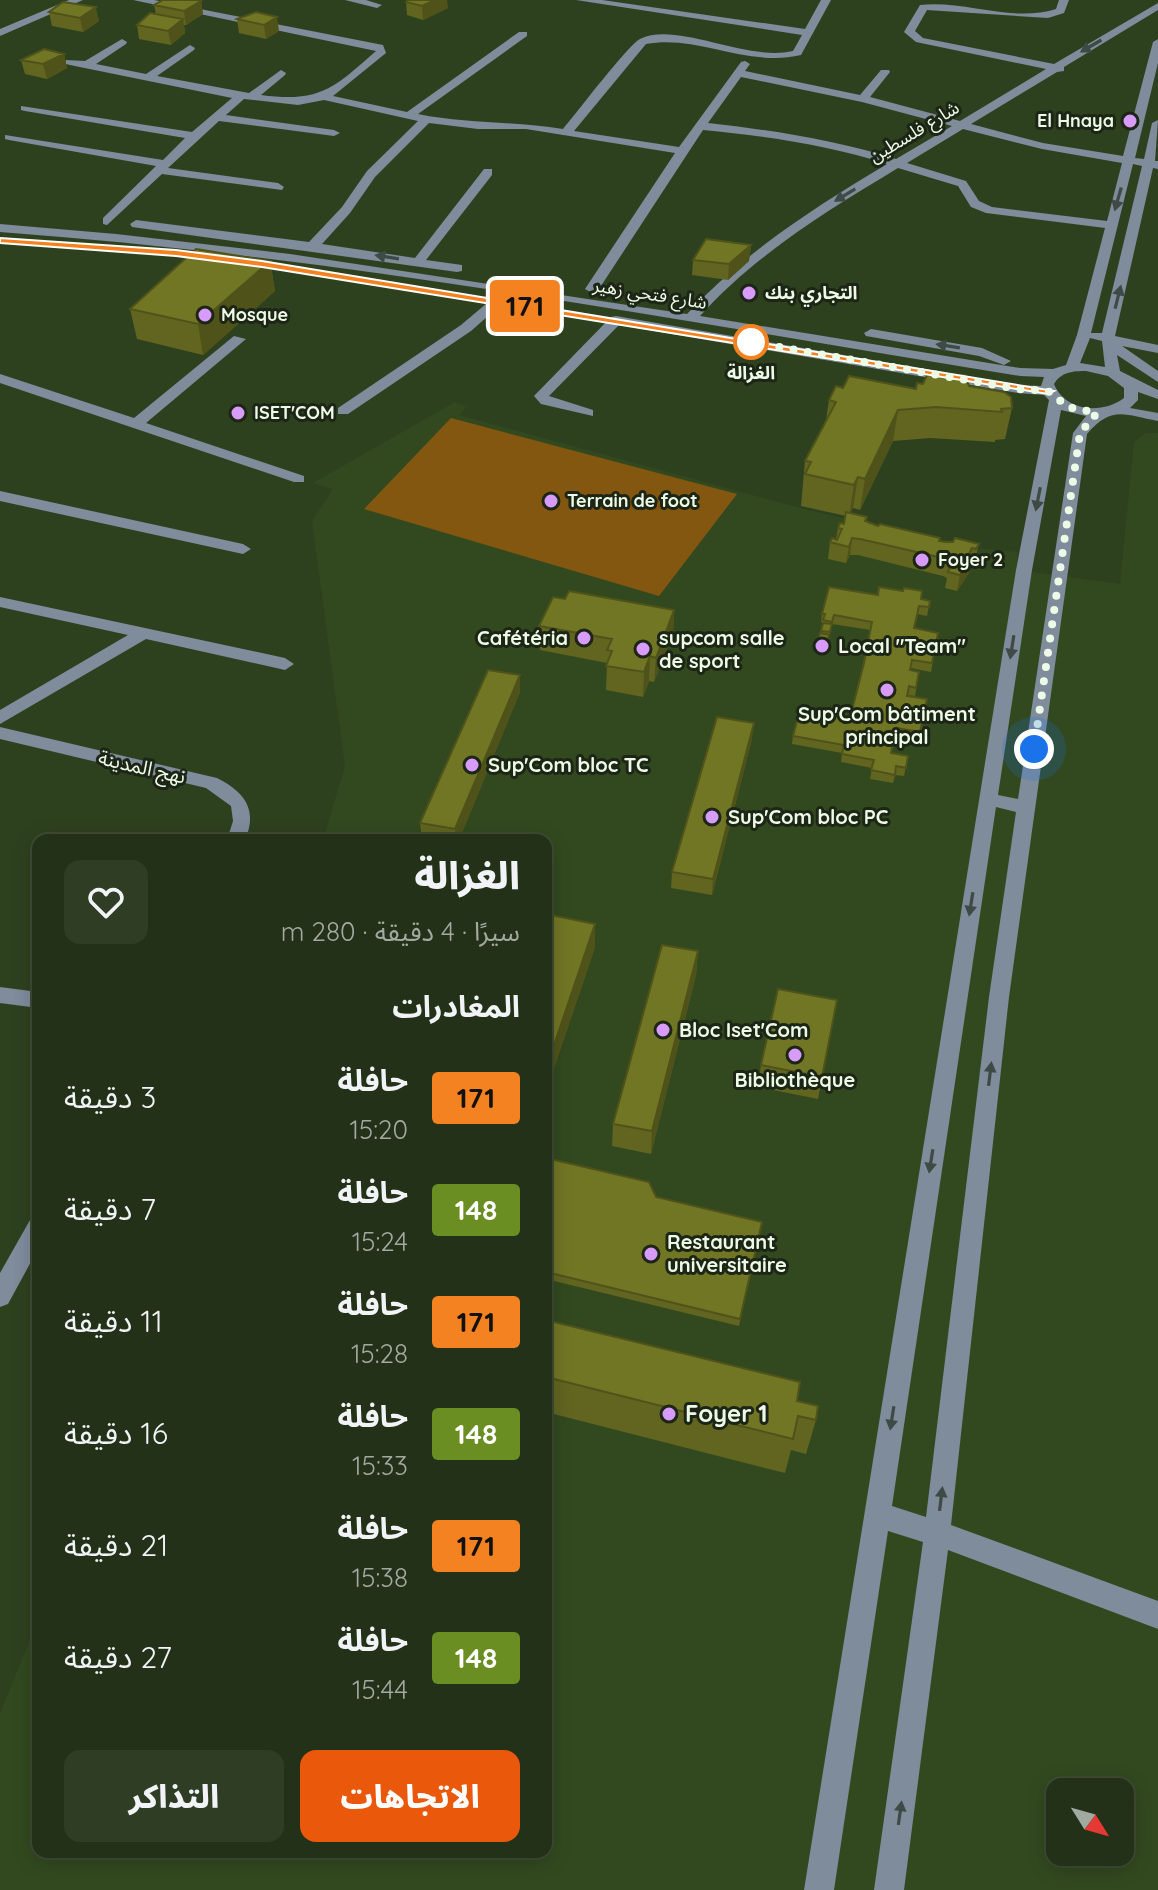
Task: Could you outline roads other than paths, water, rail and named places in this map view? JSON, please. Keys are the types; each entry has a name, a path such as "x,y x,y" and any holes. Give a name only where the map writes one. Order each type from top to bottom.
{"street":[{"path":"0,33 78,0"},
{"path":"138,0 382,49 323,97"},
{"path":"350,0 377,5"},
{"path":"581,0 808,33"},
{"path":"566,133 638,46 647,40 660,38 753,54 792,55 797,53 826,0"},
{"path":"1064,0 1055,14 1040,16 944,6 924,7 909,32 920,40 1072,72"},
{"name":"شارع فلسطين","path":"703,313 800,222 1158,6"},
{"path":"0,21 18,25"},
{"name":"شارع فلسطين","path":"703,313 815,227 1154,24"},
{"path":"408,116 523,34"},
{"path":"88,64 122,42"},
{"path":"1072,367 1084,335 1157,47"},
{"path":"149,77 190,48"},
{"path":"592,289 682,151 753,54"},
{"path":"70,62 247,95 291,101 323,97 426,119 478,126 526,126 682,151"},
{"path":"863,99 885,72"},
{"path":"107,221 194,136 281,73"},
{"path":"739,73 863,99 1042,146 1154,165"},
{"path":"25,108 194,136"},
{"path":"217,117 334,133"},
{"path":"313,246 346,210 371,174 426,119"},
{"path":"1118,410 1131,400 1133,394 1119,377 1108,340 1154,165 1158,123"},
{"path":"701,126 834,145 962,184 975,204 990,210 1110,225"},
{"path":"9,137 278,187"},
{"path":"418,262 488,172"},
{"path":"0,215 200,230 592,289 703,313"},
{"name":"شارع فتحي زهير","path":"0,228 197,244 703,313 1020,372 1056,373"},
{"name":"شارع فتحي زهير","path":"0,241 176,253 498,301 1018,389 1052,396 1068,407 1097,413"},
{"path":"343,411 466,328 498,301"},
{"path":"588,413 546,401 541,396 616,320"},
{"path":"1084,335 1158,349"},
{"path":"136,424 239,339"},
{"path":"1108,340 1158,378"},
{"path":"819,1890 1052,396 1049,378 1072,367 1086,367 1119,377 1158,395"},
{"path":"0,378 299,479"},
{"path":"889,1890 937,1533 999,997 1080,433 1097,413 1118,410 1158,417"},
{"path":"0,496 243,549"},
{"path":"0,602 285,664"},
{"path":"0,718 146,632"},
{"name":"نهج المدينة","path":"0,733 211,783 231,792 243,811 239,834"},
{"path":"988,799 1026,807"},
{"path":"0,995 32,999"},
{"path":"0,1296 32,1238"},
{"path":"877,1515 937,1533 1158,1615"}],"place":[{"name":"El Hnaya","path":"1130,121"},
{"name":"التجاري بنك","path":"749,293"},
{"name":"Mosque","path":"205,315"},
{"name":"الغزالة","path":"751,342"},
{"name":"ISET'COM","path":"238,413"},
{"name":"Terrain de foot","path":"551,501"},
{"name":"Foyer 2","path":"922,560"},
{"name":"Cafétéria","path":"584,638"},
{"name":"Local \"Team\"","path":"822,646"},
{"name":"supcom salle de sport","path":"643,649"},
{"name":"Sup'Com bâtiment principal","path":"887,690"},
{"name":"Sup'Com bloc TC","path":"472,765"},
{"name":"Sup'Com bloc PC","path":"712,817"},
{"name":"Bloc Iset'Com","path":"663,1030"},
{"name":"Bibliothèque","path":"795,1055"},
{"name":"Restaurant universitaire","path":"651,1254"},
{"name":"Foyer 1","path":"669,1414"}]}
